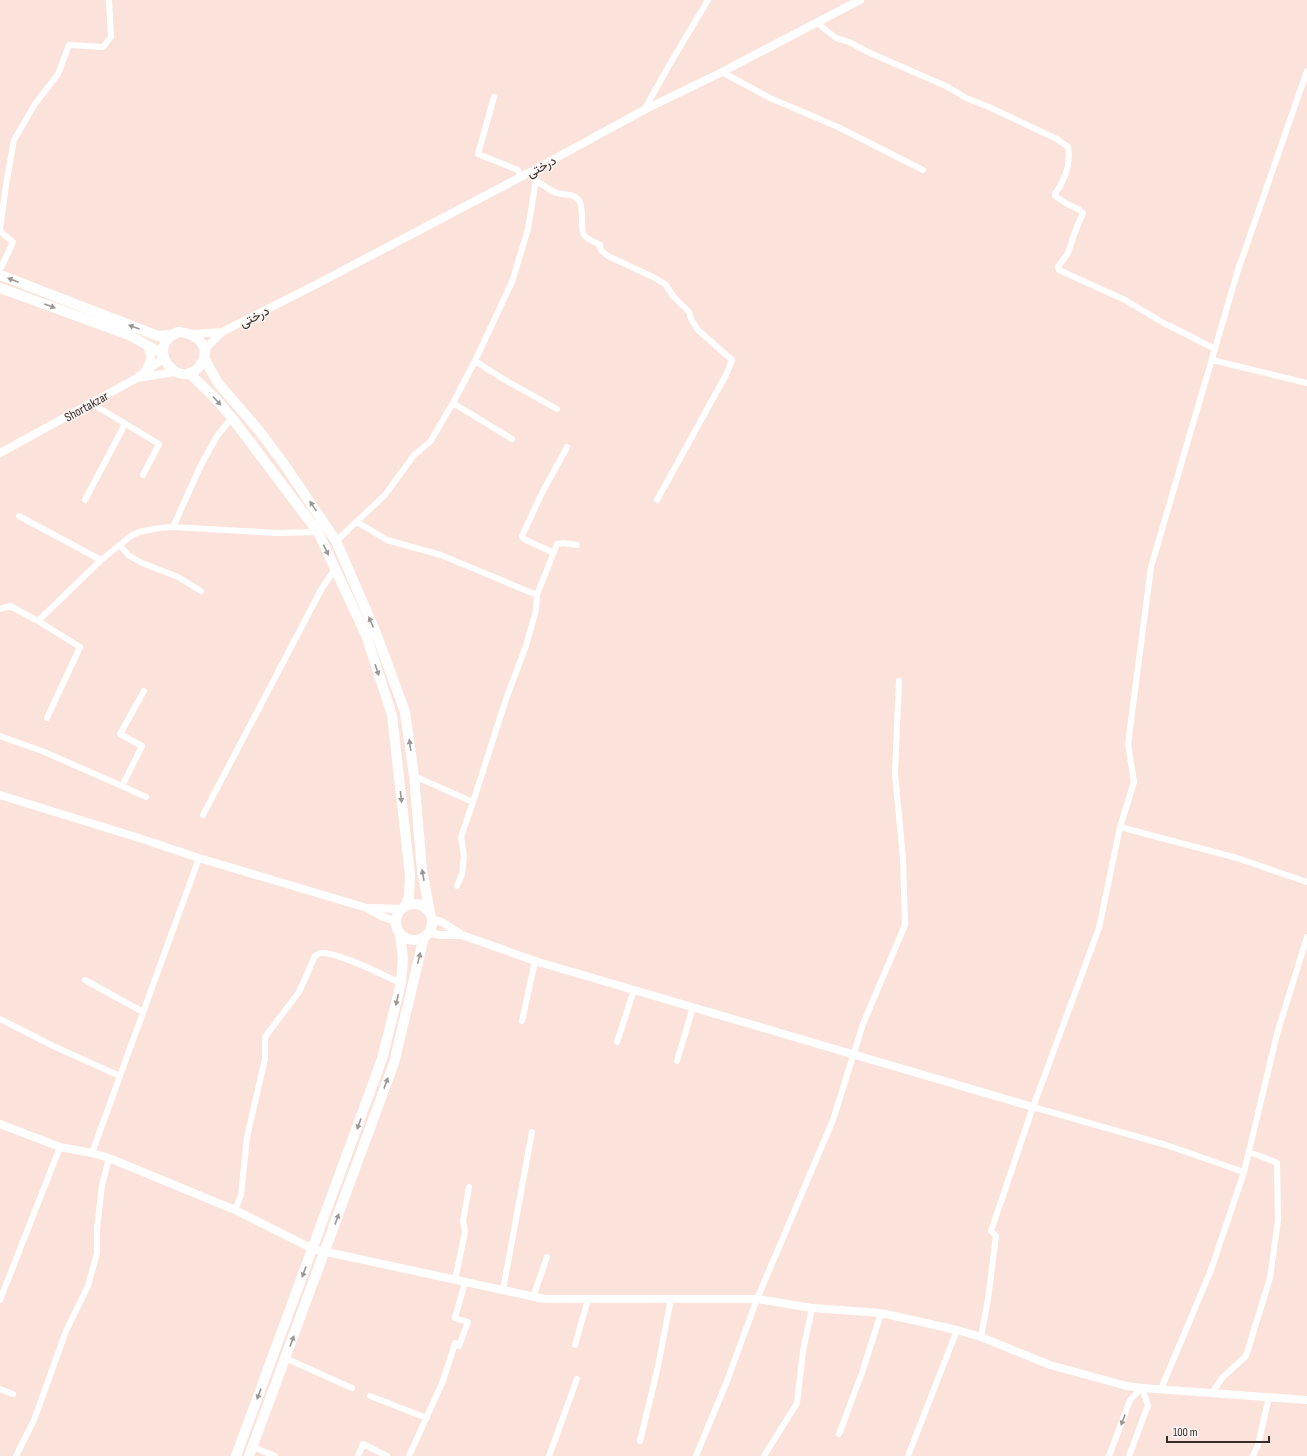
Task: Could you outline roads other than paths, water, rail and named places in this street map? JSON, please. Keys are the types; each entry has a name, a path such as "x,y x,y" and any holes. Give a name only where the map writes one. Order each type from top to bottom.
{"highway":[{"path":"0,275 158,336 172,335 178,332 192,334 198,338 202,343 204,354 218,384 257,428 284,464 336,541 376,633 405,712 414,776 422,870 432,926 426,935 394,1063 251,1451"},
{"path":"0,288 129,335 164,356"},
{"path":"172,335 164,347 164,356 170,368 175,372 182,374 196,370 201,365 204,354"},
{"path":"189,373 215,398 232,418 318,532 366,635 392,715 410,875 409,896 397,915 396,922 400,934 404,959 401,983 382,1059 236,1456"},
{"path":"403,907 413,904 419,905 425,908 431,916"},
{"path":"400,934 405,938 412,940 418,940 426,935"}],"street":[{"path":"0,270 13,242 0,230 14,140 34,104 58,74 70,45 103,47 111,37 109,0"},
{"path":"644,110 708,0"},
{"name":"درختی","path":"222,332 318,284 522,177 644,110 722,72 860,0"},
{"path":"817,23 836,38 850,42 868,52 948,87 966,98 989,107 1056,139 1068,147 1069,162 1061,185 1055,196 1071,206 1078,208 1083,213 1068,253 1058,267 1059,270 1125,300 1167,325 1215,349"},
{"path":"981,1337 988,1299 996,1236 991,1231 1033,1107 1099,928 1120,827 1134,782 1128,744 1151,567 1238,270 1307,71"},
{"path":"722,72 770,98 838,127 923,170"},
{"path":"494,97 478,154 518,170 522,177"},
{"path":"336,541 385,495 414,455 430,442 475,361 512,282 528,229 536,180 534,170"},
{"path":"536,180 556,193 573,195 578,199 583,221 582,232 584,236 600,245 602,250 608,256 665,284 673,296 689,312 691,320 698,330 732,360 724,380 657,500"},
{"path":"192,334 222,332"},
{"path":"204,354 222,332"},
{"path":"145,371 151,358 147,345"},
{"path":"137,378 164,356"},
{"path":"1212,360 1307,383"},
{"path":"475,361 505,380 557,409"},
{"name":"Shortakzar","path":"0,453 137,378 175,372"},
{"path":"453,402 512,439"},
{"path":"91,403 159,444 143,475"},
{"path":"173,527 201,466 217,436 232,418"},
{"path":"85,500 125,424"},
{"path":"554,553 522,536 542,493 567,447"},
{"path":"20,516 101,560"},
{"path":"356,522 387,540 442,555 537,595"},
{"path":"38,621 101,560 131,536 139,532 173,527 278,533 318,532"},
{"path":"457,886 462,874 464,856 461,837 474,802 506,699 526,646 536,610 537,595 559,543 577,545"},
{"path":"120,545 128,555 142,563 178,577 201,591"},
{"path":"203,815 322,588 335,569"},
{"path":"0,609 10,606 38,621 80,647 47,718"},
{"path":"696,1456 727,1381 757,1299 833,1120 855,1054 863,1024 905,925 903,858 895,774 899,681"},
{"path":"122,786 142,746 120,734 144,691"},
{"path":"0,736 42,751 146,797"},
{"path":"414,776 474,802"},
{"path":"0,795 199,858 367,908 383,918 396,922"},
{"path":"1120,827 1237,858 1307,882"},
{"path":"92,1153 199,858"},
{"path":"367,908 403,907"},
{"path":"431,916 462,935 535,961 1166,1145 1244,1172"},
{"path":"426,935 462,935"},
{"path":"1161,1389 1211,1270 1244,1172 1276,1034 1307,937"},
{"path":"235,1210 241,1195 247,1137 265,1059 265,1037 299,992 316,956 320,953 331,954 401,983"},
{"path":"522,1021 535,961"},
{"path":"85,980 143,1012"},
{"path":"617,1042 634,990"},
{"path":"677,1061 693,1007"},
{"path":"0,1019 53,1046 120,1076"},
{"path":"0,1124 60,1147 109,1158 235,1210 313,1249 533,1297 544,1299 757,1299 812,1308 881,1313 957,1330 981,1337 1050,1365 1128,1386 1307,1400"},
{"path":"503,1290 532,1132"},
{"path":"0,1300 60,1147"},
{"path":"1212,1393 1223,1377 1246,1356 1270,1278 1278,1220 1277,1163 1273,1160 1249,1152"},
{"path":"16,1456 34,1420 66,1331 88,1286 97,1253 97,1229 102,1185 109,1158"},
{"path":"455,1280 465,1232 463,1221 469,1187"},
{"path":"533,1297 546,1258"},
{"path":"409,1456 443,1381 455,1343 459,1346 468,1322 455,1318 465,1282"},
{"path":"575,1345 588,1299"},
{"path":"640,1441 657,1371 671,1299"},
{"path":"764,1456 797,1403 803,1351 812,1308"},
{"path":"839,1434 862,1372 881,1313"},
{"path":"908,1456 957,1330"},
{"path":"285,1358 352,1388"},
{"path":"549,1456 577,1379"},
{"path":"1109,1456 1130,1400 1142,1388"},
{"path":"1129,1456 1148,1405 1142,1388"},
{"path":"0,1389 13,1394"},
{"path":"370,1396 427,1418"},
{"path":"1253,1456 1258,1445 1269,1397"},
{"path":"358,1456 363,1444 387,1456"},
{"path":"251,1451 276,1456"}]}
